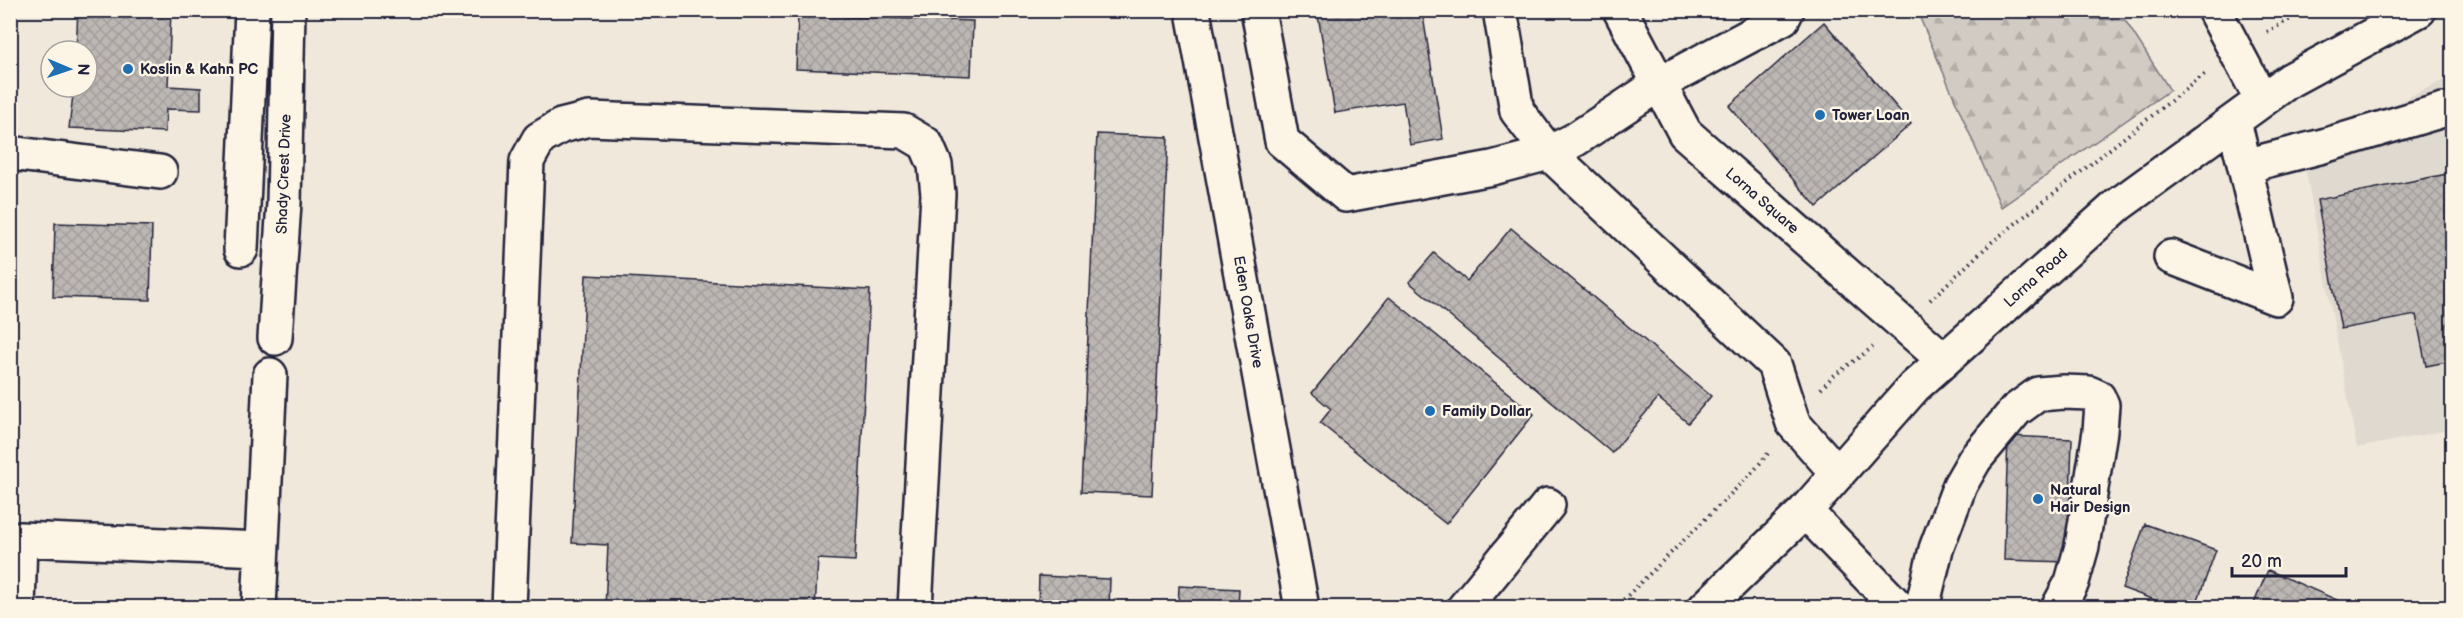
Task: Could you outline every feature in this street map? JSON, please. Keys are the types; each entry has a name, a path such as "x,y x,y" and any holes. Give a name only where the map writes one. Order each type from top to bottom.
{"street":[{"path":"241,249 252,10"},
{"name":"Shady Crest Drive","path":"275,338 284,203 288,10"},
{"path":"1258,10 1282,141 1346,195 1492,168 1549,153 1576,139 1659,84 1783,18 1786,10"},
{"path":"1500,10 1517,111 1549,153 1774,364 1793,423 1838,474"},
{"name":"Lorna Square","path":"1620,10 1685,133 1944,360"},
{"path":"2214,10 2262,100"},
{"name":"Lorna Road","path":"1705,608 1805,511 1914,387 2118,205 2290,80 2419,10"},
{"name":"Eden Oaks Drive","path":"1194,17 1302,608"},
{"path":"2245,166 2323,146 2443,110"},
{"path":"509,608 527,161 539,139 561,126 589,119 904,131 926,144 935,165 938,195 915,608"},
{"path":"2171,257 2276,298 2234,121"},
{"path":"10,153 160,172"},
{"path":"259,608 270,375"},
{"path":"1922,608 1936,549 1960,485 1975,459 2016,410 2038,394 2089,393 2098,397 2103,405 2100,431 2082,546 2072,582 2058,608"},
{"path":"1464,608 1548,505"},
{"path":"1805,511 1899,608"},
{"path":"18,608 20,539 261,549"}],"path":[{"path":"1615,608 1752,473 1832,377 1904,324 1992,242 2235,50 2307,10"}],"shaded area":[{"path":"2452,76 2452,429 2357,448 2302,150"}],"green space":[{"path":"1917,11 2001,11 2004,16 2125,20 2170,90 2001,207"}],"building":[{"name":"Koslin & Kahn PC","path":"78,10 171,10 168,86 201,88 201,110 166,109 165,132 69,128 73,99 99,99 99,39 77,39"},
{"path":"1317,10 1422,10 1443,139 1410,145 1403,102 1335,113"},
{"path":"798,15 973,21 971,76 796,69"},
{"name":"Tower Loan","path":"1824,22 1911,124 1817,207 1729,106"},
{"path":"1097,134 1168,137 1152,495 1081,492"},
{"path":"2452,173 2452,361 2426,366 2416,315 2341,329 2317,200"},
{"path":"55,223 152,226 150,300 53,297"},
{"path":"1511,228 1711,396 1688,423 1658,398 1612,453 1409,282 1434,253 1467,281"},
{"path":"586,275 870,290 855,561 818,559 815,608 605,608 608,545 572,543"},
{"name":"Family Dollar","path":"1389,297 1534,414 1446,524 1320,423 1331,409 1312,393"},
{"name":"Natural Hair Design","path":"2008,436 2072,439 2068,562 2004,560"},
{"path":"2145,524 2216,550 2195,608 2176,608 2122,588"},
{"path":"2268,570 2353,607 2353,608 2252,608"},
{"path":"1039,576 1110,579 1109,608 1038,608"},
{"path":"1179,586 1239,589 1238,608 1178,608"}],"place":[{"name":"Koslin & Kahn PC","path":"128,69"},
{"name":"Tower Loan","path":"1820,115"},
{"name":"Family Dollar","path":"1430,411"},
{"name":"Natural Hair Design","path":"2038,499"}]}
